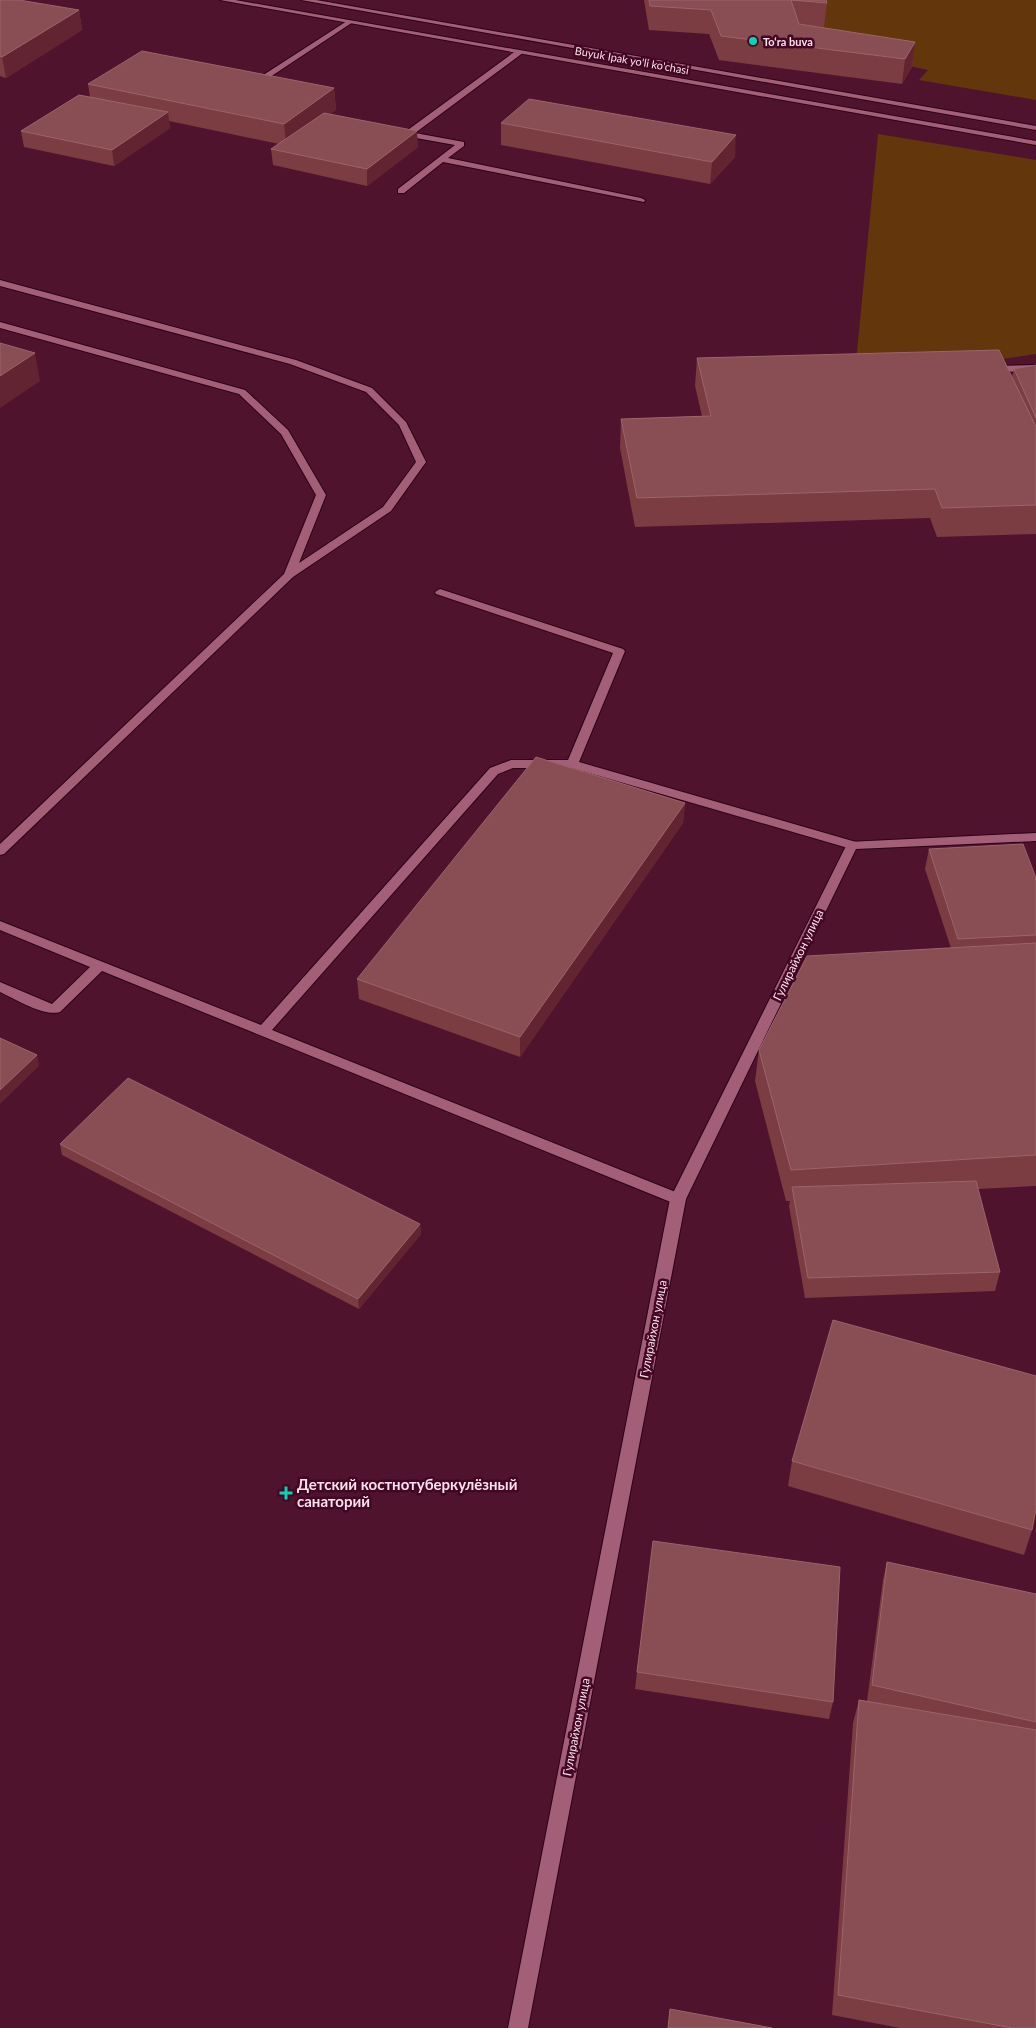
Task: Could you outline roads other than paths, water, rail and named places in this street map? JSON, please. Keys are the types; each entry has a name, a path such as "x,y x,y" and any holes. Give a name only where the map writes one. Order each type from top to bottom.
{"main road":[{"name":"Buyuk Ipak yo'li ko'chasi","path":"223,0 1036,143"},
{"name":"Buyuk Ipak yo'li ko'chasi","path":"304,0 1036,128"},
{"path":"255,83 349,22"},
{"path":"401,191 461,144 408,134 520,52"},
{"path":"442,159 641,200"},
{"path":"0,283 292,362 369,390 403,424 421,462 386,508 289,574 0,850"},
{"path":"0,325 242,392 285,432 321,495 289,574"},
{"path":"976,369 1036,368"},
{"path":"440,592 619,651 572,764"},
{"path":"263,1031 494,770 511,764 572,764 852,845 1036,837"},
{"name":"Гулирайхон улица","path":"518,2028 678,1199 852,845"},
{"path":"0,925 678,1199"},
{"path":"0,987 50,1009 55,1009 100,966"}],"place":[{"name":"To‘ra buva","path":"753,41"},
{"name":"Детский костнотуберкулёзный санаторий","path":"286,1493"}]}
